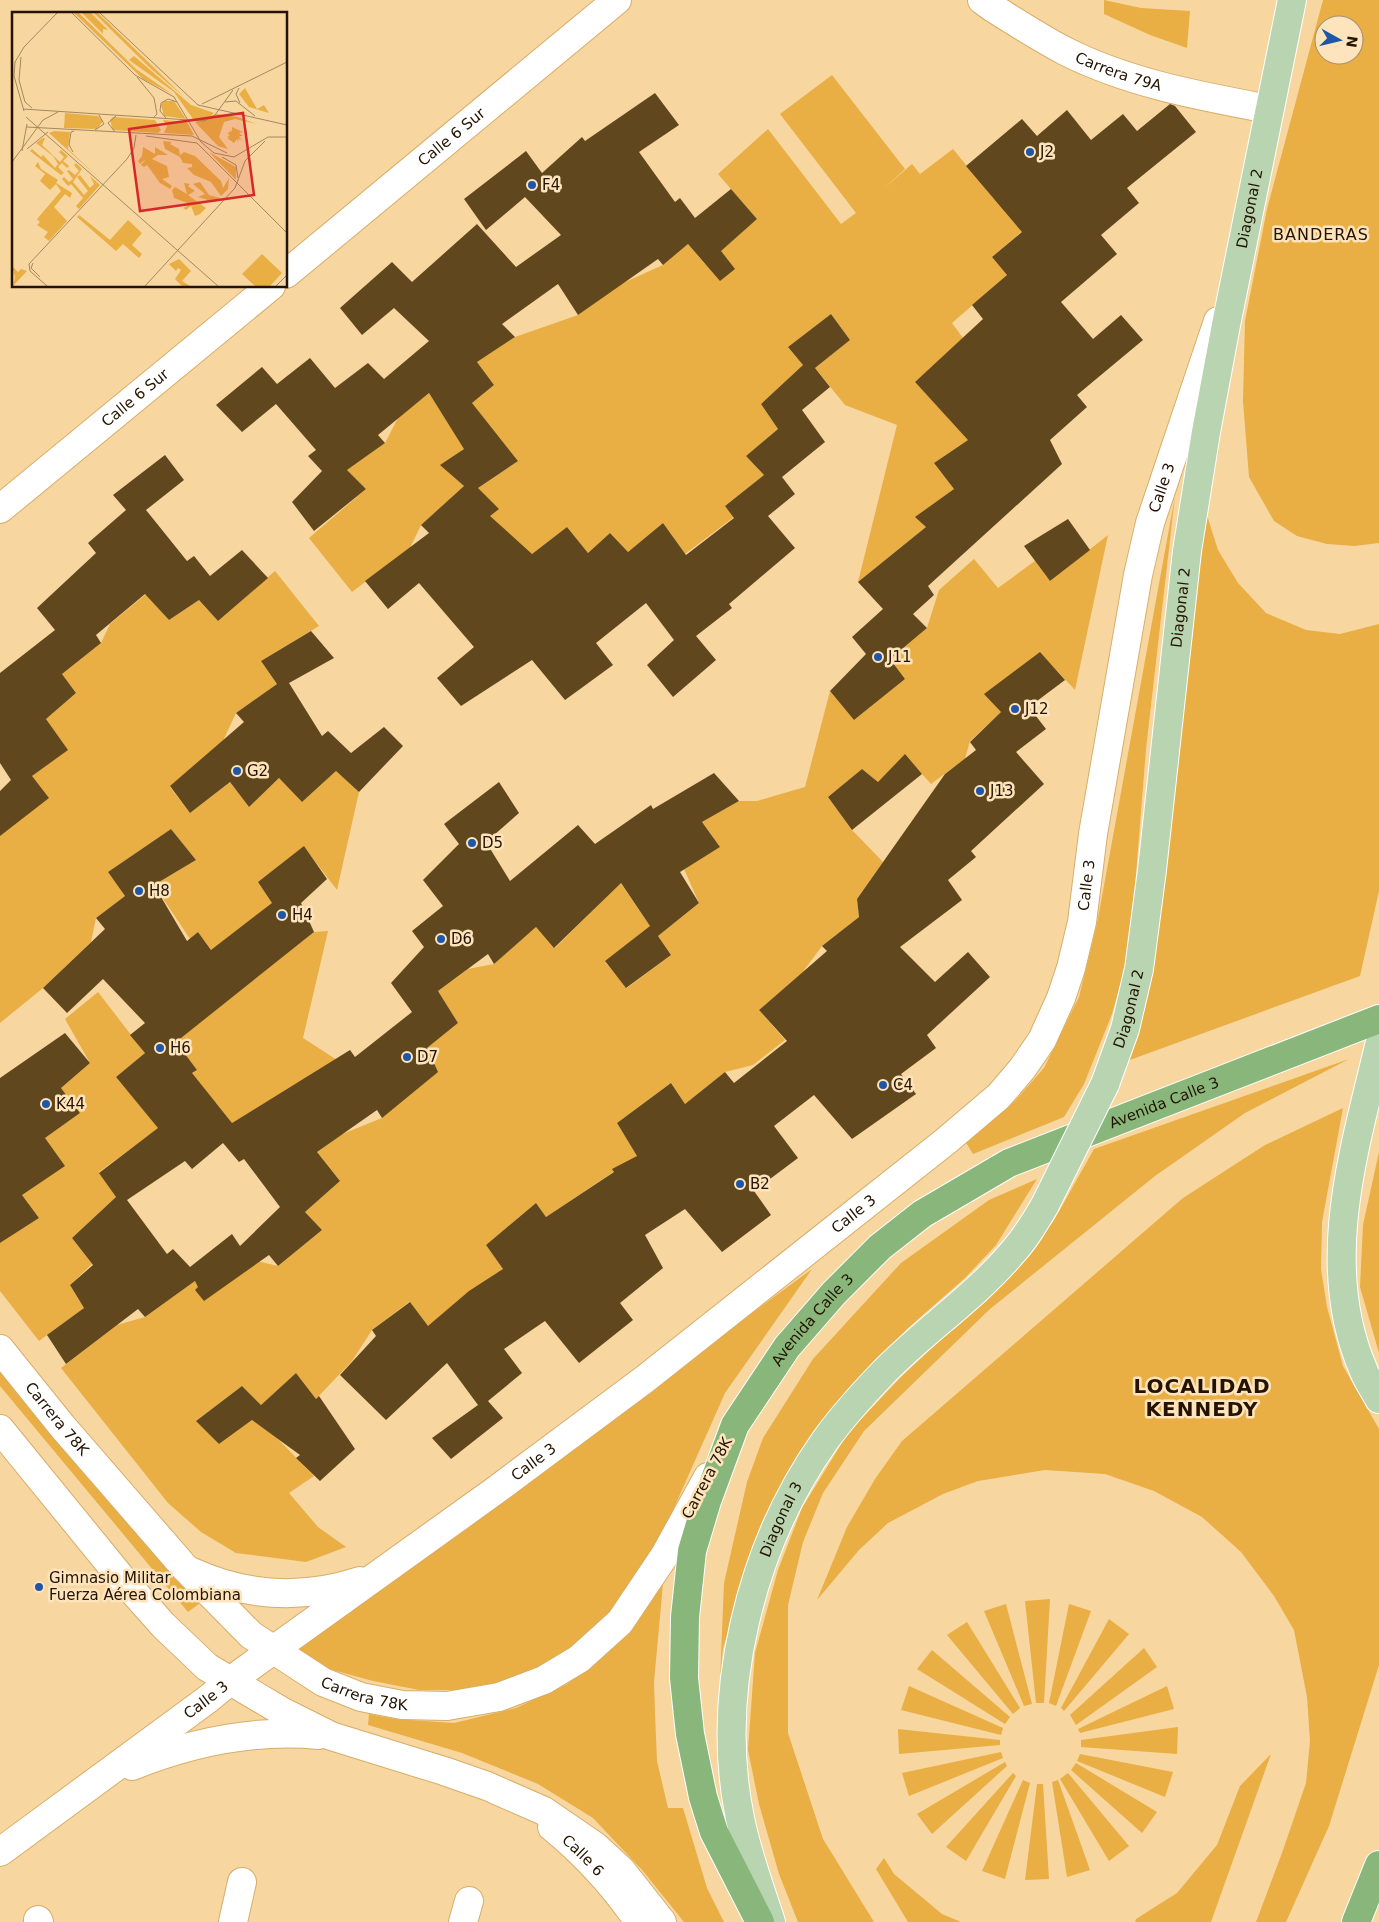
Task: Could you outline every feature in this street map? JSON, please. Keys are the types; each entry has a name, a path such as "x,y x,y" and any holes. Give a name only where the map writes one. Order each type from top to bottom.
{"highway":[{"name":"Avenida Calle 3","path":"760,1922 714,1832 703,1797 690,1734 684,1678 685,1617 692,1551 707,1501 735,1424 788,1347 834,1293 880,1247 922,1214 1008,1163 1379,1019"},
{"path":"1356,1922 1379,1866"}],"main road":[{"name":"Diagonal 2","path":"1045,1205 1105,1084 1125,1029 1140,969 1187,551 1206,432 1292,0"},
{"path":"1379,1046 1359,1130 1343,1212 1341,1264 1344,1299 1352,1335 1363,1369 1379,1399"},
{"name":"Diagonal 3","path":"771,1922 740,1819 735,1787 731,1734 733,1690 740,1645 749,1604 764,1560 780,1520 802,1478 824,1443 847,1412 883,1374 980,1286 1013,1253 1034,1225 1045,1205"}],"street":[{"name":"Calle 6 Sur","path":"288,272 617,0"},
{"name":"Carrera 79A","path":"982,0 1066,51 1101,67 1173,90 1269,109"},
{"name":"Calle 3","path":"0,1852 230,1681 496,1490 645,1379 946,1140 998,1096 1022,1069 1042,1040 1061,998 1070,968 1082,922 1096,814 1138,574 1150,523 1239,260"},
{"name":"Calle 6 Sur","path":"0,510 269,288"},
{"name":"Carrera 78K","path":"0,1348 62,1426 186,1569 250,1635 323,1682 361,1697 402,1705 448,1706 499,1697 544,1680 579,1659 620,1622 665,1555 735,1424"},
{"path":"0,1429 123,1580 163,1625 207,1667 283,1712 331,1736 444,1771 544,1811 595,1846 621,1870 662,1922"},
{"path":"186,1569 228,1586 253,1592 279,1594 308,1593 342,1587 375,1576"},
{"path":"80,1793 118,1772 159,1755 201,1743 245,1735 302,1734 331,1736"},
{"name":"Calle 6","path":"518,1799 585,1857 607,1881 639,1922"},
{"path":"233,1922 242,1882"}],"shaded area":[{"path":"1104,0 1141,8 1190,11 1187,48 1150,35 1104,14"},
{"path":"1323,0 1379,0 1379,543 1354,546 1327,544 1297,536 1274,521 1249,477 1243,401 1245,321 1267,209 1314,34 1314,65 1364,65 1364,15 1319,15"},
{"path":"832,75 905,169 882,190 912,164 920,174 953,149 993,198 1033,164 1061,198 992,257 1007,275 952,323 963,338 915,382 940,409 987,427 934,463 954,489 916,517 926,527 858,582 897,425 845,405 815,368 850,340 831,314 788,347 803,365 761,404 778,429 746,456 764,475 725,506 734,517 685,554 663,523 628,552 610,533 588,553 567,527 532,554 493,557 478,488 518,461 492,429 441,465 464,486 421,525 410,548 352,592 309,538 366,489 347,470 385,443 398,418 429,393 448,423 494,385 477,362 515,337 578,315 623,283 663,265 688,244 705,264 757,219 718,174 768,129 841,224 856,213 780,114"},
{"path":"1175,496 1146,749 1135,887 1126,964 1112,1014 1084,1084 1064,1117 973,1154 965,1141 1015,1101 1044,1068 1079,997 1097,924"},
{"path":"1205,509 1218,550 1238,583 1266,613 1306,630 1340,634 1379,624 1379,891 1360,976 1127,1061 1145,1008 1155,948"},
{"path":"1108,535 1075,690 1040,653 1001,712 970,741 965,759 931,784 905,755 878,782 862,769 828,797 852,830 883,862 857,899 859,917 822,946 802,973 759,1010 785,1040 753,1065 725,1072 685,1104 671,1083 617,1123 637,1156 546,1217 536,1203 486,1245 503,1269 428,1327 409,1302 372,1330 352,1361 316,1399 296,1373 261,1405 242,1386 197,1420 219,1444 252,1420 276,1437 314,1476 289,1493 318,1527 346,1547 306,1562 236,1553 201,1532 168,1503 61,1368 117,1325 145,1317 195,1281 257,1261 278,1266 322,1230 305,1212 340,1181 317,1152 340,1135 382,1118 427,1048 458,1023 438,991 468,969 494,964 536,927 555,948 601,902 615,875 650,926 605,962 627,988 671,955 658,936 699,903 684,869 720,847 702,822 739,801 757,801 805,787 830,691 854,720 905,679 890,659 927,628 939,590 974,559 998,588 1035,561 1050,581"},
{"path":"275,571 319,626 261,661 277,684 236,713 223,741 170,787 190,813 230,782 249,807 279,778 302,802 336,771 359,792 337,890 304,847 258,882 273,904 212,951 198,932 190,939 154,885 196,860 171,829 108,872 125,896 96,918 91,942 43,988 0,1023 0,836 32,776 67,750 46,719 76,693 62,674 101,643 110,624 146,594 169,620 199,600 218,621"},
{"path":"328,931 303,1038 337,1060 232,1123 216,1103 166,1146 148,1136 99,1172 116,1197 72,1238 92,1264 70,1285 84,1308 39,1341 0,1291 0,1243 39,1218 22,1195 45,1138 80,1113 61,1088 90,1063 65,1019 98,992 145,1053 116,1077 142,1108 197,1070 175,1042 314,932"},
{"path":"1349,1059 1245,1113 1155,1176 990,1309 864,1431 823,1493 803,1542 788,1605 788,1733 823,1839 874,1922 798,1922 779,1874 759,1804 748,1750 755,1653 778,1570 802,1508 848,1433 900,1378 987,1296 1020,1261 1053,1222 1094,1149"},
{"path":"1343,1108 1322,1222 1321,1269 1327,1307 1343,1366 1379,1429 1379,1665 1329,1826 1286,1922 1256,1922 1306,1783 1310,1741 1307,1697 1294,1630 1274,1596 1241,1552 1202,1517 1154,1491 1105,1474 1045,1470 978,1481 943,1494 888,1523 859,1550 817,1600 847,1527 875,1479 902,1441 1183,1198 1265,1145"},
{"path":"1379,1152 1379,1353 1360,1287 1363,1225"},
{"path":"1037,1179 996,1245 965,1278 908,1328 845,1394 796,1459 757,1535 723,1648 720,1681 724,1583 747,1482 763,1438 813,1359 901,1263 989,1200"},
{"path":"812,1269 725,1393 666,1526 628,1590 590,1635 546,1665 505,1683 466,1690 419,1690 373,1681 329,1669 296,1649"},
{"path":"0,1361 200,1603 188,1612 0,1386"},
{"path":"663,1584 654,1682 657,1761 668,1808 683,1808 707,1888 724,1922 684,1922 643,1871 593,1818 538,1784 462,1753 368,1725 369,1714 395,1719 454,1723 516,1708 567,1684 609,1649"},
{"path":"1050,1599 1044,1703 1036,1703 1025,1601"},
{"path":"1006,1604 1032,1704 1024,1706 984,1611"},
{"path":"1069,1604 1091,1611 1056,1706 1049,1703"},
{"path":"1109,1619 1129,1634 1064,1711 1061,1708"},
{"path":"967,1622 1020,1708 1013,1714 947,1635"},
{"path":"1144,1648 1157,1667 1076,1725 1070,1715"},
{"path":"932,1650 1010,1717 1005,1724 917,1669"},
{"path":"909,1686 1003,1728 1001,1735 901,1710"},
{"path":"1167,1686 1174,1709 1080,1733 1078,1729"},
{"path":"1178,1727 1177,1754 1081,1747 1081,1740"},
{"path":"898,1729 1000,1740 1000,1745 899,1754"},
{"path":"1001,1752 1003,1758 909,1796 902,1773"},
{"path":"1080,1754 1173,1772 1165,1797 1077,1761"},
{"path":"1271,1754 1211,1922 1135,1922 1136,1919 1177,1893 1217,1845 1240,1786"},
{"path":"1005,1762 1007,1766 932,1834 917,1814"},
{"path":"1076,1763 1157,1812 1142,1833 1071,1770"},
{"path":"1013,1773 1016,1776 966,1861 946,1847"},
{"path":"1068,1773 1129,1846 1109,1861 1060,1779"},
{"path":"1023,1780 1030,1783 1005,1879 982,1871"},
{"path":"1058,1780 1090,1870 1067,1877 1052,1782"},
{"path":"1037,1784 1043,1784 1049,1879 1025,1880"},
{"path":"884,1858 894,1874 942,1914 961,1922 908,1922 876,1869"}],"building":[{"path":"655,93 679,125 639,152 675,202 680,198 695,218 731,189 757,219 721,251 735,269 720,281 688,244 663,265 658,259 578,315 558,284 502,324 515,337 477,362 494,385 472,403 518,461 478,488 499,509 490,516 532,554 567,527 588,553 610,533 628,552 663,523 686,555 734,518 725,506 764,475 746,456 778,429 761,404 803,365 788,347 831,314 850,340 815,368 830,387 802,410 825,442 782,477 795,494 768,516 795,548 729,604 732,608 696,636 716,660 673,697 647,665 674,640 646,603 596,643 613,665 565,700 532,660 461,706 437,678 474,647 419,583 388,609 365,581 429,533 421,525 464,486 440,465 464,449 429,393 378,435 385,443 347,470 366,489 314,531 292,502 322,471 308,456 316,450 276,404 242,432 216,405 262,367 277,384 310,358 335,388 368,363 384,379 429,341 394,308 362,335 340,308 392,262 412,282 477,224 516,267 561,235 525,197 486,230 464,199 526,151 542,173 582,137 585,141"},
{"path":"1170,104 1175,106 1196,132 1127,188 1139,203 1101,235 1117,254 1061,302 1093,339 1121,315 1143,340 1077,395 1087,407 1050,440 1062,464 928,586 934,595 913,614 927,628 890,659 905,679 854,720 830,691 866,654 852,637 883,609 858,582 926,527 915,517 954,489 934,463 968,440 915,382 983,319 972,305 1007,275 992,257 1022,232 966,166 1022,119 1037,136 1067,110 1091,140 1123,114 1137,131"},
{"path":"165,455 184,480 146,510 187,561 194,556 210,576 242,550 268,578 218,621 199,600 169,620 145,594 96,635 101,643 62,674 76,693 46,719 68,750 32,776 49,798 0,836 0,791 11,780 0,763 0,673 55,630 37,608 96,553 88,543 126,510 113,495"},
{"path":"1068,519 1090,550 1050,581 1024,546"},
{"path":"311,631 334,658 289,683 322,736 328,731 351,753 384,727 403,746 359,792 336,771 302,802 279,778 249,807 230,782 190,813 170,786 244,722 236,713 277,684 261,661"},
{"path":"1040,652 1065,680 1029,707 1046,729 1016,752 1044,784 971,851 976,857 948,880 962,900 900,947 935,982 968,952 990,977 927,1035 936,1048 901,1074 916,1094 852,1139 814,1095 774,1126 798,1158 754,1191 771,1215 722,1252 685,1209 645,1235 663,1268 620,1303 633,1320 579,1363 545,1321 504,1349 522,1373 488,1401 503,1418 451,1459 432,1438 478,1405 447,1363 386,1420 340,1375 376,1336 372,1330 410,1302 428,1326 469,1291 503,1269 486,1245 536,1203 546,1217 614,1172 612,1169 637,1156 617,1123 671,1083 685,1104 725,1072 734,1083 787,1041 759,1010 827,951 822,946 859,917 857,899 945,774 976,750 970,742 1001,712 984,694"},
{"path":"905,754 922,774 852,830 828,797 862,769 878,782"},
{"path":"714,773 739,801 702,822 720,847 680,872 699,903 658,936 671,955 626,988 605,961 650,926 621,883 554,948 536,927 494,964 488,954 438,991 458,1023 427,1048 438,1072 382,1118 377,1110 317,1152 340,1181 305,1212 322,1230 278,1266 269,1255 204,1301 195,1290 198,1287 195,1281 145,1317 138,1309 66,1364 47,1335 84,1308 70,1285 93,1265 72,1238 116,1197 99,1173 158,1128 116,1077 145,1053 130,1035 145,1023 103,979 67,1013 43,988 105,929 96,918 125,896 108,872 171,829 196,860 154,885 187,941 198,932 211,950 272,903 258,882 304,846 327,879 301,903 314,932 176,1042 197,1070 192,1073 232,1123 350,1050 355,1057 412,1012 391,983 424,947 412,931 443,906 423,880 459,844 444,824 499,782 519,813 486,842 510,881 578,825 595,844 651,805 653,809","holes":["223,1143 239,1162 244,1159 280,1207 240,1246 232,1234 190,1267 173,1249 167,1254 127,1200 185,1161 192,1169"]},
{"path":"65,1033 90,1063 61,1088 80,1113 45,1138 65,1166 22,1195 39,1218 0,1243 0,1078"},
{"path":"296,1373 316,1399 319,1396 355,1449 320,1481 296,1458 300,1455 252,1420 219,1444 196,1421 242,1386 261,1405"}],"place":[{"name":"J2","path":"1030,152"},
{"name":"F4","path":"532,185"},
{"name":"J11","path":"878,657"},
{"name":"J12","path":"1015,709"},
{"name":"G2","path":"237,771"},
{"name":"J13","path":"980,791"},
{"name":"D5","path":"472,843"},
{"name":"H8","path":"139,891"},
{"name":"H4","path":"282,915"},
{"name":"D6","path":"441,939"},
{"name":"H6","path":"160,1048"},
{"name":"D7","path":"407,1057"},
{"name":"C4","path":"883,1085"},
{"name":"K44","path":"46,1104"},
{"name":"B2","path":"740,1184"},
{"name":"Gimnasio Militar Fuerza Aérea Colombiana","path":"39,1587"}],"district":[{"name":"BANDERAS","path":"1321,234"},
{"name":"LOCALIDAD KENNEDY","path":"1202,1398"}]}
